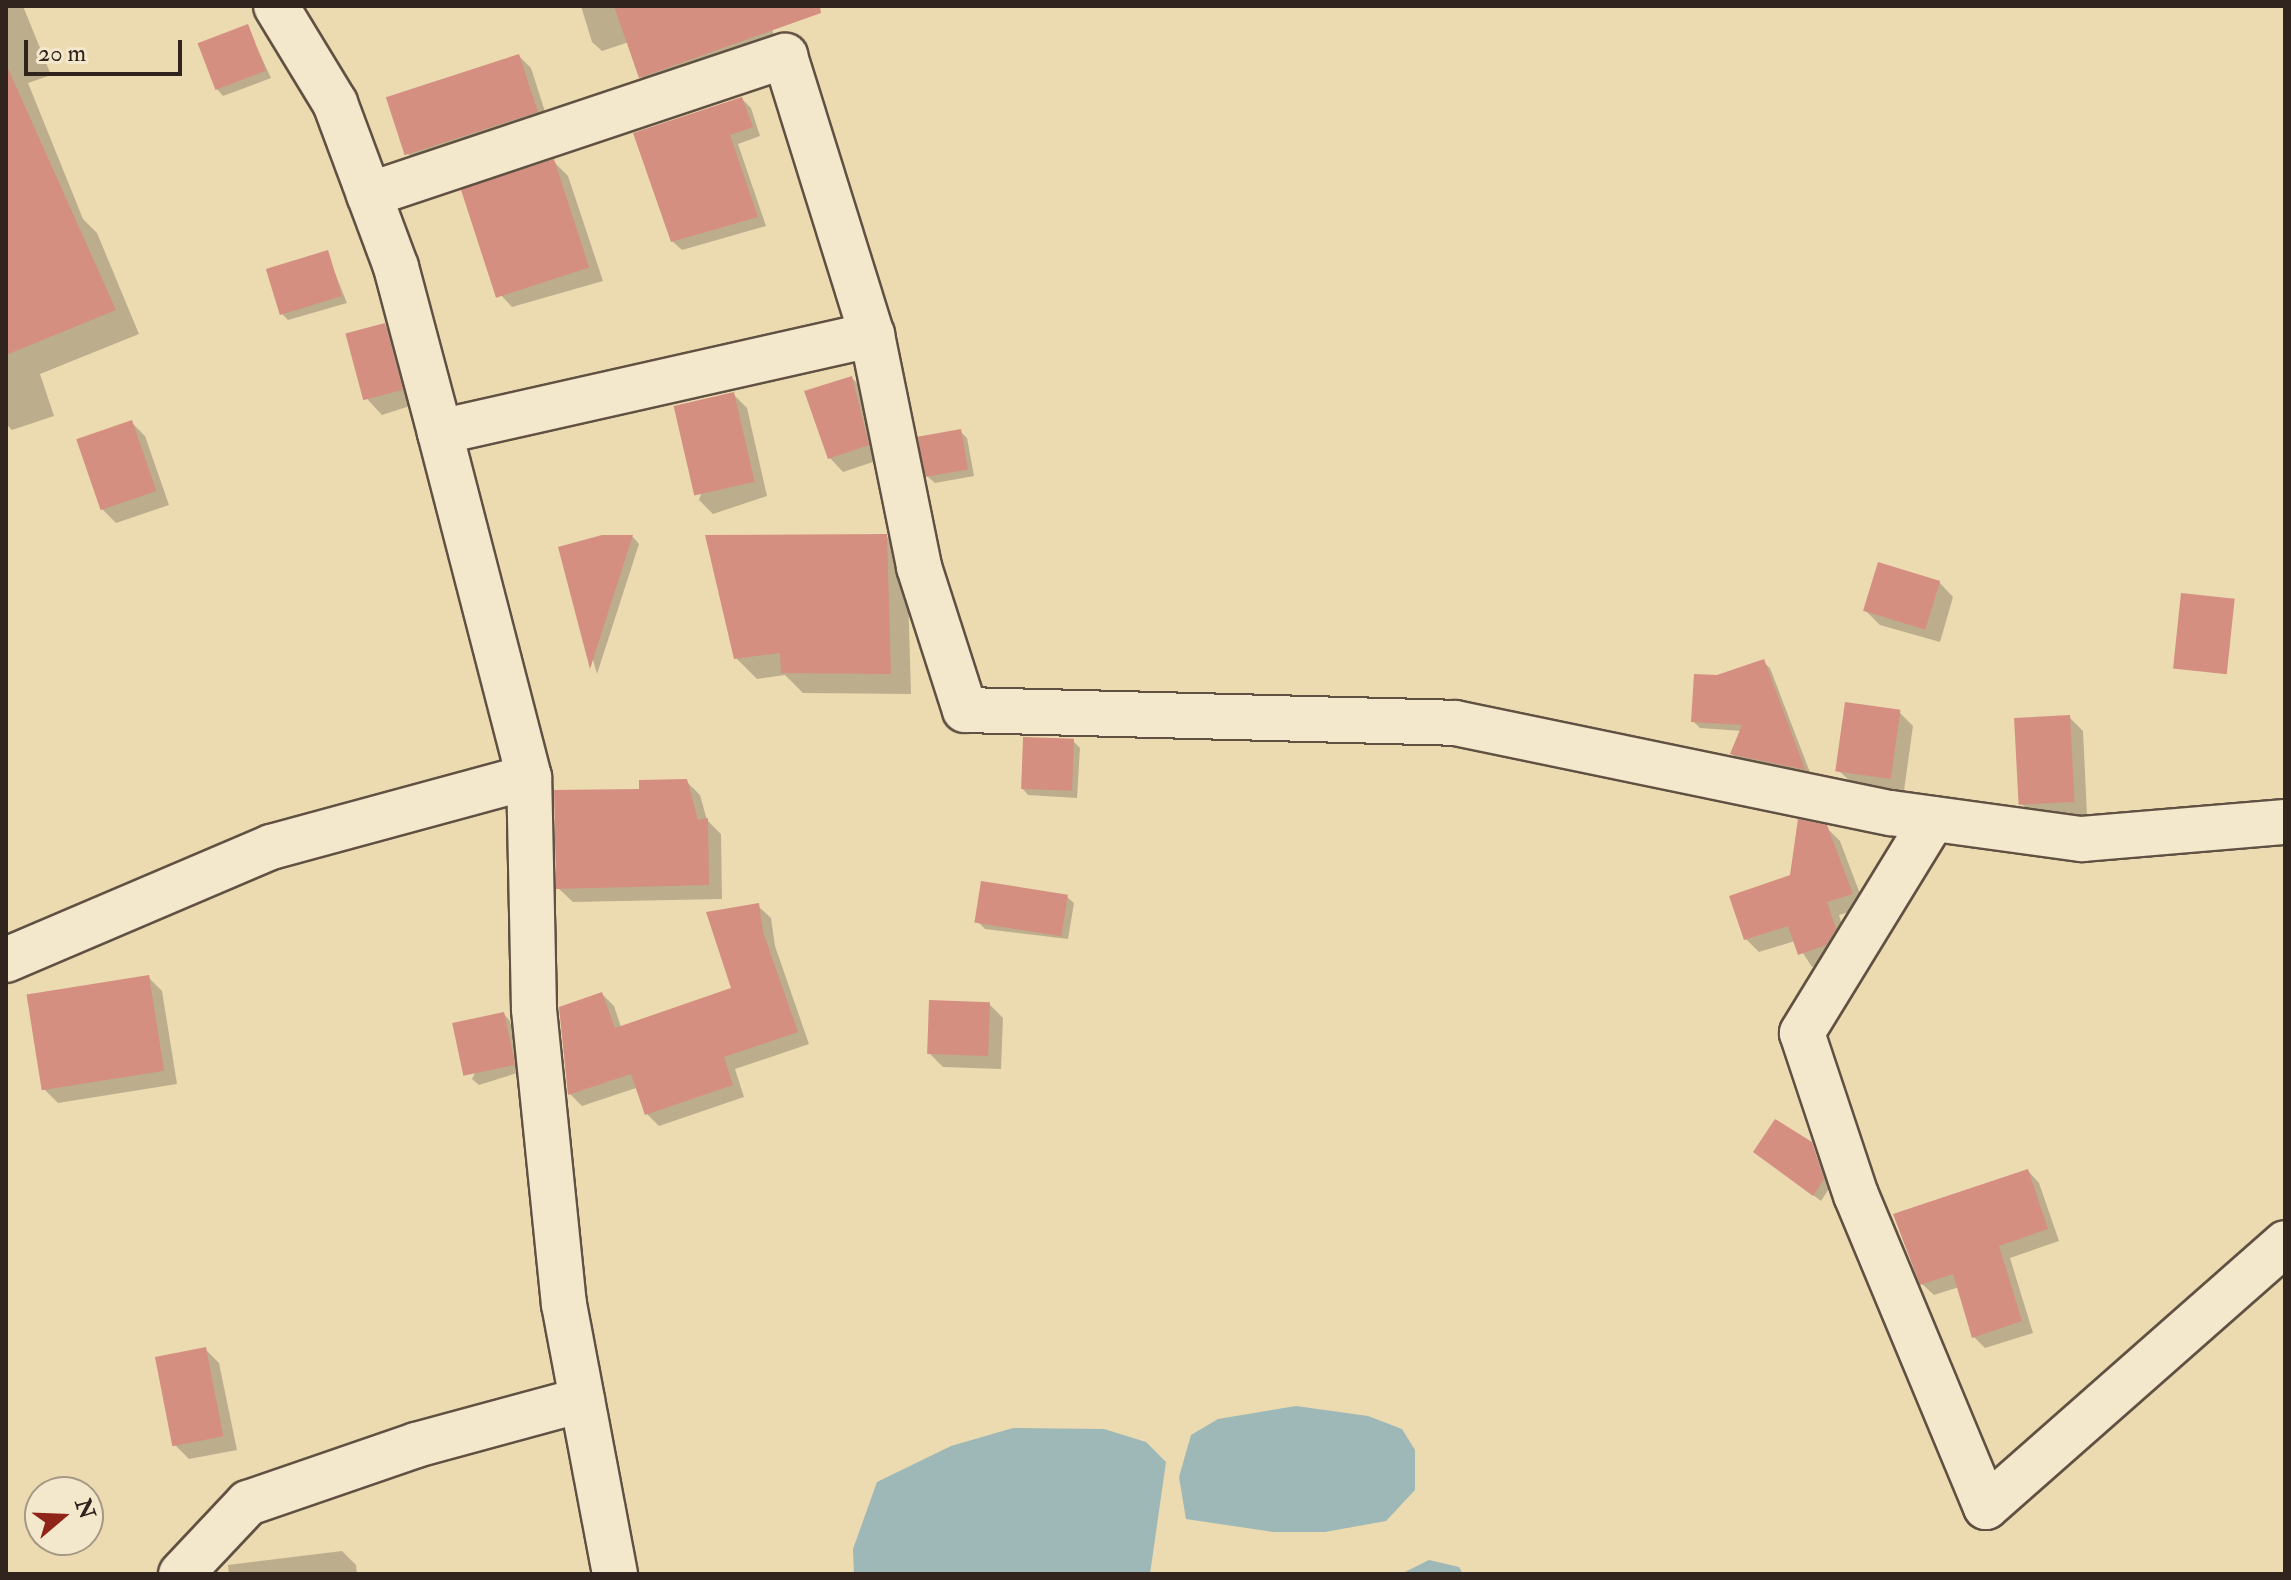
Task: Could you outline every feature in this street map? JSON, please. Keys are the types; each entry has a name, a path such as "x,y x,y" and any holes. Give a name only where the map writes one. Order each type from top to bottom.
{"street":[{"path":"276,6 335,103 396,267 529,777 534,1009 564,1305 615,1574"},
{"path":"369,195 785,56 872,335 919,567 965,710 1455,723 1933,819 2082,839 2285,822"},
{"path":"440,432 872,335"},
{"path":"6,960 271,847 529,777"},
{"path":"1933,819 1802,1033 1856,1195 1986,1507 2285,1243"},
{"path":"181,1574 248,1503 416,1445 582,1400"}],"water":[{"path":"1296,1406 1368,1416 1402,1429 1415,1450 1415,1490 1386,1521 1325,1532 1273,1532 1186,1519 1179,1477 1191,1435 1218,1419"},
{"path":"1013,1428 1104,1429 1146,1442 1166,1462 1150,1574 854,1574 853,1549 877,1482 951,1446"},
{"path":"1429,1560 1459,1567 1463,1574 1401,1574"}],"building":[{"path":"614,6 820,6 821,13 639,78"},
{"path":"248,24 266,71 216,90 198,43"},
{"path":"519,54 538,112 405,155 386,97"},
{"path":"6,64 116,310 6,355"},
{"path":"742,97 753,127 730,135 758,217 671,242 633,133"},
{"path":"554,159 589,267 496,298 461,189"},
{"path":"328,250 342,296 280,315 266,269"},
{"path":"385,323 403,390 363,400 345,334"},
{"path":"852,376 869,445 828,459 804,391"},
{"path":"734,392 755,482 694,496 674,406"},
{"path":"132,420 156,491 101,510 76,439"},
{"path":"961,429 968,469 925,477 918,437"},
{"path":"887,534 891,674 781,673 780,653 734,659 705,535"},
{"path":"602,535 633,535 590,669 558,547"},
{"path":"1878,562 1940,581 1925,630 1863,611"},
{"path":"2181,593 2235,599 2227,674 2173,669"},
{"path":"1764,659 1806,770 1730,754 1742,725 1691,722 1694,674 1717,675"},
{"path":"1845,702 1900,710 1891,779 1835,771"},
{"path":"2070,715 2075,802 2019,805 2014,718"},
{"path":"1023,737 1074,739 1072,791 1021,789"},
{"path":"687,779 698,820 708,818 709,885 556,889 554,790 639,789 639,780"},
{"path":"1798,819 1827,825 1853,894 1827,902 1836,929 1826,945 1798,955 1788,926 1744,940 1729,896 1790,875"},
{"path":"981,881 1068,895 1061,936 974,922"},
{"path":"759,903 763,932 798,1032 724,1057 733,1085 645,1115 631,1074 568,1095 559,1007 602,992 615,1028 731,988 706,912"},
{"path":"149,975 164,1071 42,1090 27,994"},
{"path":"929,1000 990,1002 988,1056 927,1054"},
{"path":"504,1012 515,1065 463,1076 452,1023"},
{"path":"1775,1119 1812,1142 1824,1179 1813,1196 1753,1152"},
{"path":"2028,1169 2048,1229 1999,1246 2022,1321 1972,1338 1953,1274 1920,1285 1893,1214"},
{"path":"206,1347 223,1436 172,1446 155,1357"}]}
